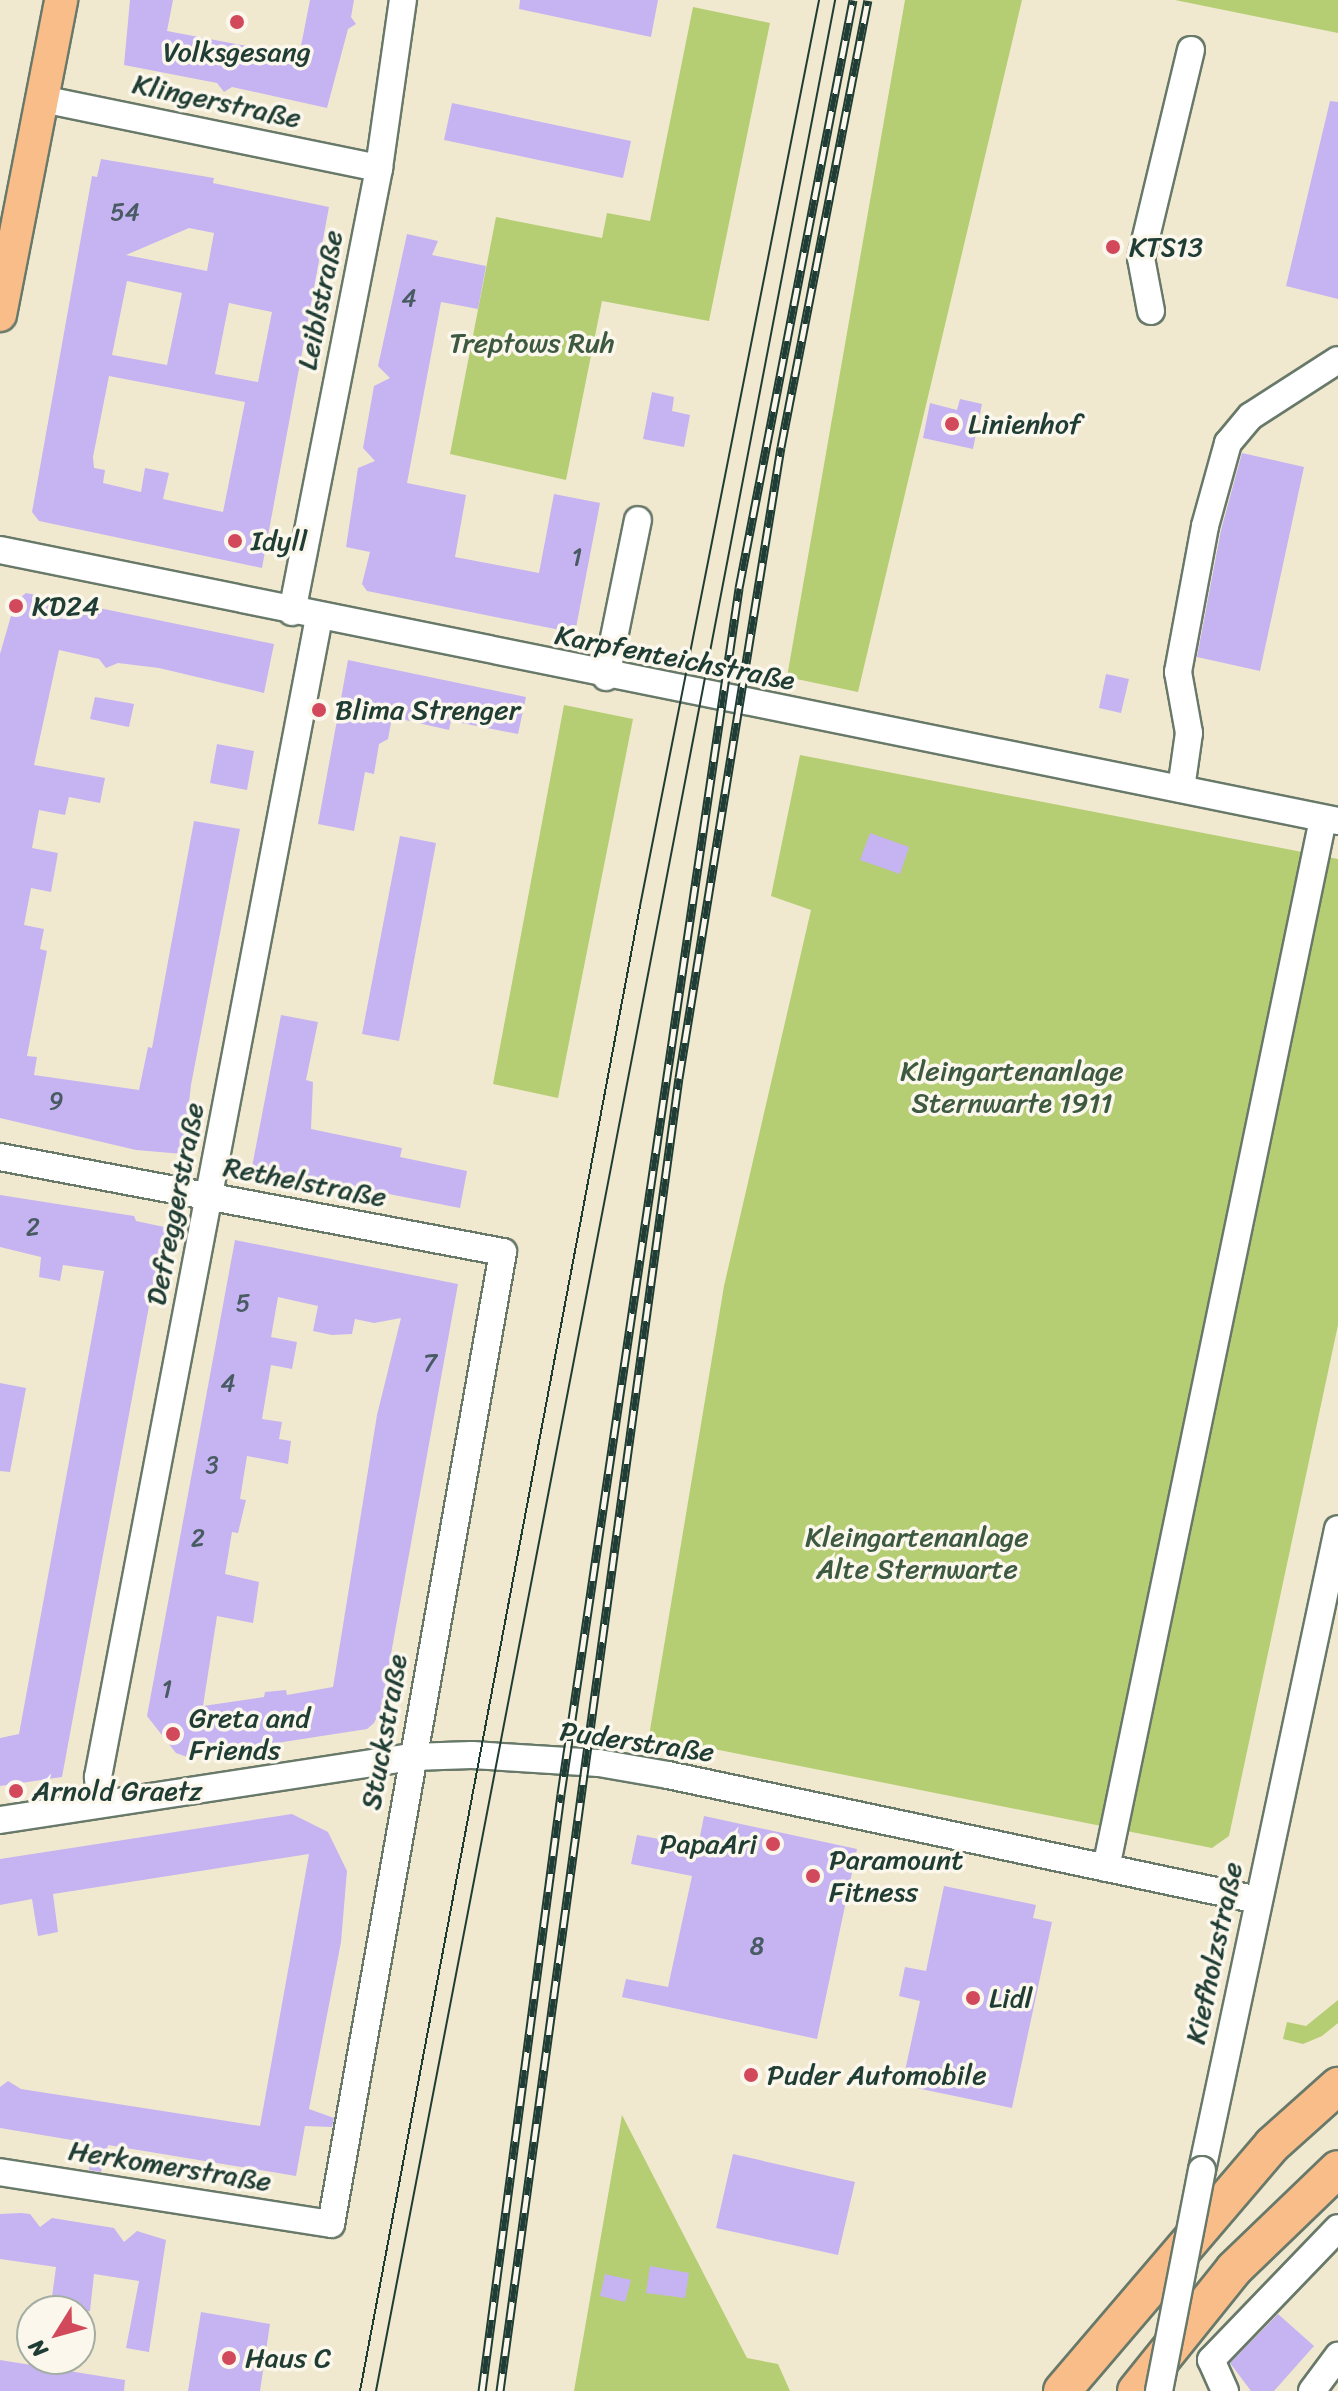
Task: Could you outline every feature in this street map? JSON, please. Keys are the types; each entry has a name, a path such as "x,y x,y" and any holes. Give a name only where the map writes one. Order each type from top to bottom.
{"highway":[{"path":"1062,2391 1272,2145 1338,2086"},
{"path":"1136,2391 1234,2269 1338,2169"}],"main road":[{"path":"0,315 61,0"}],"street":[{"name":"Leiblstraße","path":"292,612 379,168 403,0"},
{"path":"1151,311 1141,258 1191,50"},
{"name":"Klingerstraße","path":"42,99 379,168"},
{"path":"1181,789 1189,733 1178,672 1205,526 1228,443 1251,416 1338,360"},
{"path":"606,677 638,520"},
{"name":"Karpfenteichstraße","path":"0,550 606,677 875,725 1331,820"},
{"name":"Defreggerstraße","path":"101,1803 98,1777 319,617"},
{"path":"1106,1868 1331,820"},
{"name":"Rethelstraße","path":"0,1157 503,1252"},
{"name":"Stuckstraße","path":"331,2224 503,1252"},
{"name":"Kiefholzstraße","path":"1159,2391 1258,1900 1329,1615 1338,1529"},
{"name":"Puderstraße","path":"0,1820 412,1757 472,1755 599,1763 1258,1900"},
{"name":"Herkomerstraße","path":"0,2172 331,2224"},
{"path":"1225,2391 1211,2360 1338,2228"},
{"path":"1312,2391 1338,2356"}],"green space":[{"path":"905,0 1022,0 858,692 787,677"},
{"path":"1175,0 1338,0 1338,33"},
{"name":"Treptows Ruh","path":"693,7 770,23 709,321 602,301 566,480 450,454 496,217 602,238 607,213 650,221"},
{"path":"564,705 633,719 558,1098 493,1084"},
{"path":"800,755 1338,859 1338,1325 1229,1836 1212,1848 649,1736 724,1286 811,910 771,896"},
{"path":"1338,2000 1338,2023 1322,2036 1303,2044 1283,2039 1287,2022 1306,2026"},
{"path":"622,2115 747,2358 778,2364 790,2391 574,2391"}],"building":[{"path":"130,0 173,0 167,31 299,56 310,0 354,0 351,17 356,24 348,29 327,108 232,87 224,92 217,83 124,65"},
{"path":"520,0 658,0 651,37 519,9"},
{"path":"1330,101 1338,102 1338,299 1286,286"},
{"path":"452,103 631,141 623,178 444,140"},
{"path":"101,159 214,178 213,183 329,207 262,568 39,521 32,512 92,176 97,177","holes":["189,228 214,233 207,271 126,255","127,281 182,293 167,365 112,355","229,303 272,312 258,382 215,374","109,376 245,402 223,512 163,499 169,473 145,468 141,492 103,483 105,470 94,468 93,457"]},
{"path":"407,234 438,241 432,255 486,266 478,309 441,302 407,483 466,495 455,557 539,573 554,494 600,503 575,633 367,591 362,584 370,552 346,547 358,468 375,461 363,448 374,386 390,378 378,366"},
{"path":"652,392 674,397 672,411 690,415 684,447 643,439"},
{"name":"Linienhof","path":"960,399 982,404 973,449 923,438 930,403 957,410"},
{"path":"1242,453 1304,467 1260,671 1197,657 1221,530"},
{"path":"26,593 274,644 264,693 159,668 118,663 106,668 99,659 59,650 34,765 105,778 100,803 69,797 65,815 39,810 32,848 58,853 51,892 31,888 24,925 44,929 40,949 47,951 27,1056 37,1057 34,1075 139,1090 148,1047 152,1048 194,821 240,829 191,1085 183,1154 136,1150 0,1118 0,654 15,602"},
{"path":"348,660 526,697 518,734 451,721 449,730 392,717 388,739 379,744 374,774 365,772 354,831 318,824"},
{"path":"1106,674 1129,679 1121,713 1099,708"},
{"path":"95,697 134,704 129,727 90,719"},
{"path":"217,744 254,751 247,790 210,783"},
{"path":"870,833 909,847 900,874 860,860"},
{"path":"400,836 436,843 399,1041 362,1034"},
{"path":"281,1015 318,1022 306,1080 313,1082 311,1129 402,1148 400,1157 467,1171 460,1208 252,1167"},
{"path":"0,1195 134,1216 136,1221 169,1228 164,1252 159,1252 62,1777 0,1786 0,1738 19,1734 104,1271 63,1265 60,1281 39,1277 41,1257 0,1247"},
{"path":"235,1240 458,1284 381,1709 374,1723 367,1729 187,1757 176,1753 147,1716","holes":["278,1297 318,1306 313,1331 332,1335 352,1334 355,1319 374,1323 401,1318 377,1415 333,1687 287,1695 286,1690 265,1692 264,1697 203,1706 217,1616 253,1623 259,1582 225,1574 232,1532 238,1533 246,1500 240,1499 247,1456 288,1464 291,1441 279,1439 282,1422 262,1419 271,1365 292,1369 297,1342 271,1337"]},
{"path":"0,1383 26,1388 10,1472 0,1471"},
{"path":"292,1814 328,1832 347,1871 341,1942 309,2109 334,2118 332,2127 305,2126 296,2176 108,2145 101,2172 89,2170 90,2143 0,2128 0,2087 8,2081 21,2089 260,2126 309,1854 53,1894 58,1932 38,1936 32,1899 0,1905 0,1859"},
{"path":"704,1816 857,1849 817,2039 622,1997 626,1979 668,1987 692,1876 631,1864 637,1835 698,1846"},
{"name":"Lidl","path":"944,1886 1036,1905 1033,1918 1052,1922 1012,2108 902,2085 920,2001 899,1996 905,1967 926,1971"},
{"path":"733,2154 855,2182 838,2255 716,2228"},
{"path":"0,2214 30,2214 40,2227 52,2218 114,2228 124,2242 137,2231 166,2240 149,2352 126,2348 139,2281 94,2274 92,2295 52,2295 56,2267 0,2259"},
{"path":"650,2266 689,2273 685,2298 646,2293"},
{"path":"605,2274 631,2280 625,2302 600,2296"},
{"name":"Haus C","path":"201,2312 270,2324 260,2391 188,2391"},
{"path":"1278,2314 1314,2346 1274,2391 1251,2391 1230,2363"},
{"path":"0,2360 16,2363 16,2375 94,2375 125,2380 124,2391 0,2391"}],"tram line":[{"path":"360,2391 640,906 819,0"},
{"path":"376,2391 835,0"}],"railway":[{"path":"482,2391 561,1794 739,588 853,0"},
{"path":"500,2391 679,1078 781,447 868,0"}],"place":[{"name":"Volksgesang","path":"237,22"},
{"name":"KTS13","path":"1113,247"},
{"name":"Linienhof","path":"952,424"},
{"name":"Idyll","path":"235,541"},
{"name":"KD24","path":"16,606"},
{"name":"Blima Strenger","path":"319,710"},
{"name":"Greta and Friends","path":"173,1734"},
{"name":"Arnold Graetz","path":"16,1791"},
{"name":"PapaAri","path":"773,1844"},
{"name":"Paramount Fitness","path":"813,1876"},
{"name":"Lidl","path":"973,1998"},
{"name":"Puder Automobile","path":"751,2075"},
{"name":"Haus C","path":"229,2358"}],"park label":[{"name":"Kleingartenanlage Sternwarte 1911","path":"1012,1087"},
{"name":"Kleingartenanlage Alte Sternwarte","path":"917,1553"}]}
